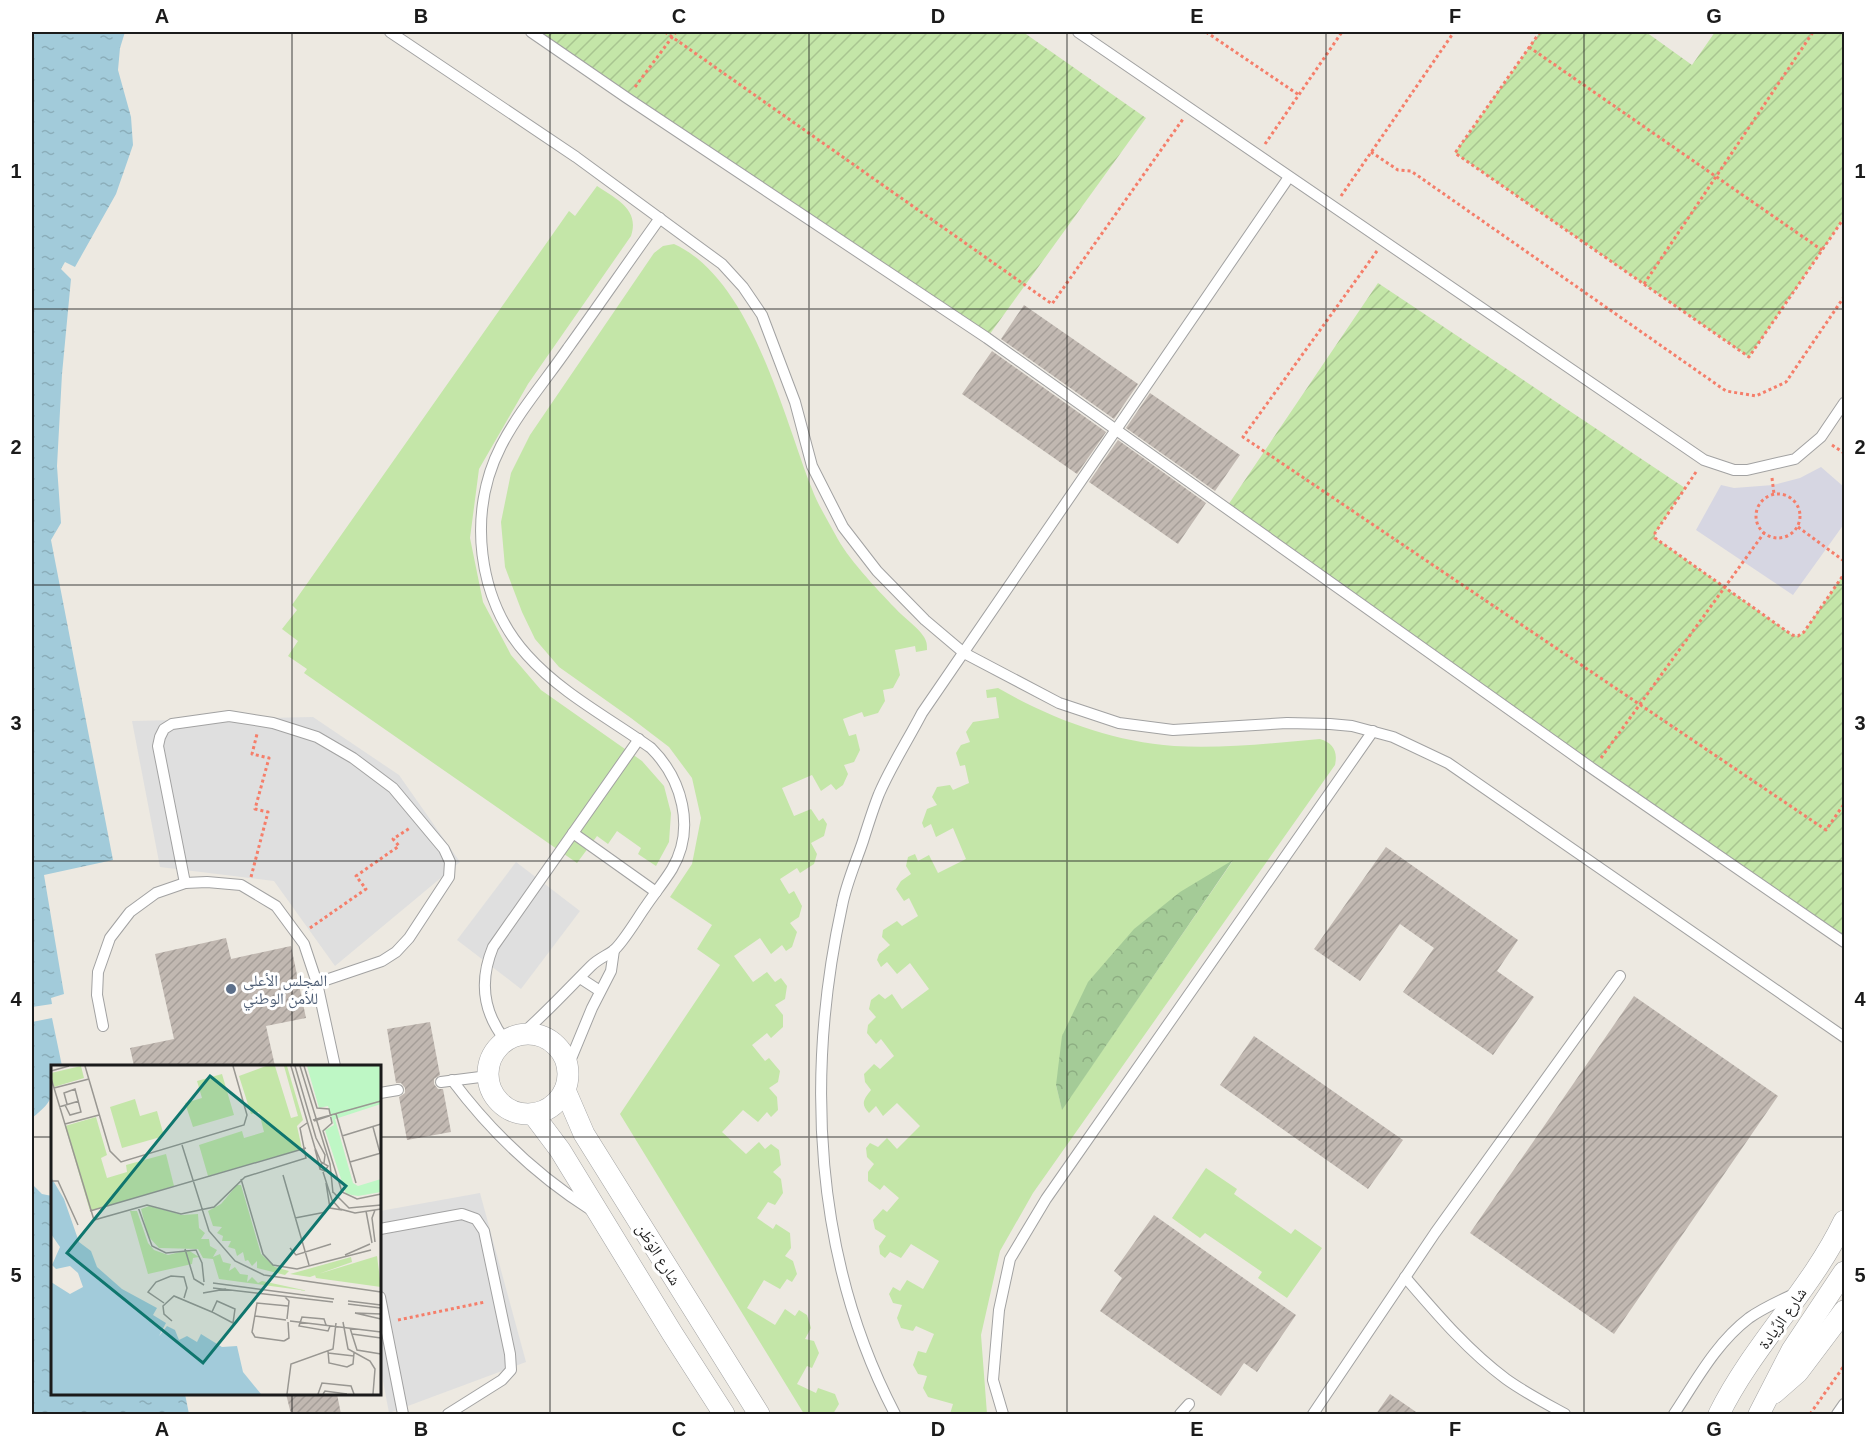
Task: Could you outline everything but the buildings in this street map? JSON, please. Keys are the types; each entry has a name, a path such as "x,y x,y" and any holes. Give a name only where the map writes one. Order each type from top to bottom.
{"street":[{"path":"540,1035 555,1043 568,1066 569,1074 565,1090 556,1104 533,1114 517,1112 503,1105 493,1092 488,1076 490,1060 499,1046 514,1037 540,1035"},
{"name":"شارع الوَطَن","path":"565,1090 584,1134 759,1414"},
{"name":"شارع الوَطَن","path":"533,1114 552,1137 724,1414"},
{"name":"شارع الرِّيادة","path":"1719,1414 1736,1383 1826,1253 1845,1221"},
{"name":"شارع الرِّيادة","path":"1762,1406 1792,1350 1845,1272"},
{"name":"شارع الرِّيادة","path":"1762,1406 1798,1372 1845,1311"}],"lane":[{"path":"390,32 576,157 722,264 743,287 762,315 795,402 812,466 843,527 877,571 925,620 964,653 1059,703 1098,718 1119,723 1145,728 1199,730 1308,723 1352,726 1412,744 1449,763 1845,1037"},
{"path":"531,32 987,338 1593,769 1845,942"},
{"path":"1078,32 1704,460 1734,470 1746,470 1795,459 1821,437 1845,403"},
{"path":"895,1414 879,1383 849,1298 830,1219 820,1116 823,1017 842,904 879,793 922,714 1289,177"},
{"path":"639,739 501,936 488,961 484,975 486,1003 496,1029 514,1037 599,959 614,951 672,868 678,855 684,826 684,812 679,790 669,770 651,748 639,739 556,683 525,653 506,626 492,596 484,564 481,531 486,488 501,447 512,428 660,218"},
{"path":"184,884 158,746 164,729 182,721 229,716 273,723 317,737 353,758 393,788 444,849 450,862 449,877 409,938 396,952 382,961 317,983"},
{"path":"1003,1414 993,1380 999,1310 1010,1259 1046,1199 1373,731"},
{"path":"573,833 656,892"},
{"path":"103,1026 97,995 98,972 110,938 130,912 156,893 184,884 207,882 241,885 276,906 304,944 317,983 335,1065"},
{"path":"568,1066 611,971 614,951"},
{"path":"1313,1414 1435,1233 1620,976"},
{"path":"580,978 600,991"},
{"path":"488,1076 446,1081 546,1179 602,1216"},
{"path":"381,1093 398,1090"},
{"path":"381,1229 462,1214 476,1219 484,1231 510,1354 511,1370 502,1380 448,1414"},
{"path":"1405,1277 1466,1345 1508,1380 1565,1414"},
{"path":"1674,1414 1713,1355 1735,1330 1764,1308 1800,1291"},
{"path":"381,1303 403,1414"},
{"path":"1180,1414 1190,1404"},
{"path":"1837,1414 1845,1404"}],"path":[{"path":"665,32 1052,304 1190,109"},
{"path":"627,98 676,32"},
{"path":"1206,32 1299,95"},
{"path":"1257,156 1342,32"},
{"path":"1334,206 1454,32"},
{"path":"1539,32 1455,153 1749,357 1845,218"},
{"path":"1644,284 1813,32"},
{"path":"1529,47 1822,250"},
{"path":"1371,152 1398,170 1410,171 1726,392 1756,396 1786,382 1845,297"},
{"path":"1383,242 1244,437 1826,830 1845,804"},
{"path":"1704,460 1655,533 1655,538 1792,635 1798,636 1804,632 1845,574"},
{"path":"1774,494 1787,495 1797,503 1801,515 1798,527 1794,532 1782,538 1770,537 1757,523 1756,510 1763,499 1774,494"},
{"path":"1798,527 1845,561"},
{"path":"1593,769 1764,533"},
{"path":"248,889 268,812 255,809 269,758 252,754 261,721"},
{"path":"299,936 366,889 356,876 399,846 393,839 421,821"},
{"path":"384,1322 499,1300"},
{"path":"1810,1414 1845,1366"}],"green space":[{"path":"539,32 1023,32 1146,118 987,338"},
{"path":"1540,32 1646,32 1692,65 1715,32 1844,32 1844,218 1749,357 1455,153"},
{"path":"597,186 618,200 629,212 633,227 631,236 528,384 479,469 470,538 483,602 511,655 541,690 642,761 664,786 671,813 669,842 656,866 638,854 641,848 617,831 608,844 597,836 577,863 304,673 307,669 288,656 298,641 282,629 297,610 292,605 569,211 575,216"},
{"path":"674,244 701,262 724,287 744,317 776,388 814,495 840,543 871,582 921,633 927,645 927,650 916,652 915,646 895,650 900,675 893,688 883,690 885,701 878,713 864,717 862,712 843,719 849,736 856,734 860,750 854,762 844,765 848,774 843,785 836,790 831,784 821,791 812,775 782,788 794,816 811,809 819,821 823,818 827,824 824,836 811,843 817,854 814,864 800,873 797,868 780,879 789,894 794,891 802,906 799,917 790,923 797,932 792,947 786,951 782,945 771,954 760,938 734,956 753,982 767,972 775,982 781,978 787,986 785,999 775,1005 783,1015 783,1027 771,1038 767,1033 752,1045 765,1061 769,1058 780,1071 778,1082 769,1088 777,1097 778,1110 771,1117 767,1112 758,1122 743,1110 722,1132 746,1154 759,1142 765,1149 771,1144 779,1150 781,1165 773,1172 781,1179 783,1193 775,1205 768,1202 757,1218 773,1229 776,1224 790,1233 791,1248 785,1256 793,1261 797,1274 792,1282 787,1279 780,1289 764,1280 747,1308 775,1325 785,1309 795,1316 799,1310 807,1315 811,1328 805,1339 814,1341 819,1353 812,1368 807,1366 797,1384 816,1393 818,1388 835,1394 839,1404 833,1414 804,1414 620,1114 720,965 697,949 712,925 670,897 692,864 701,818 692,778 669,747 559,667 535,639 505,567 501,522 511,473 530,435 654,253 663,246"},
{"path":"1378,283 1685,488 1655,533 1655,538 1792,635 1798,636 1804,632 1844,574 1844,942 1226,508"},
{"path":"998,688 1061,719 1128,739 1174,746 1210,747 1320,739 1334,748 1336,760 1335,765 1033,1193 1000,1251 981,1335 987,1414 950,1414 953,1404 928,1397 923,1388 927,1376 918,1374 913,1365 918,1351 926,1353 934,1334 916,1326 913,1331 901,1328 897,1318 902,1305 893,1303 889,1294 893,1287 900,1291 907,1280 923,1289 939,1261 911,1244 901,1258 890,1252 885,1258 880,1254 879,1246 886,1236 875,1229 873,1220 883,1209 887,1212 899,1198 884,1185 880,1190 868,1181 868,1172 874,1164 867,1157 866,1148 870,1143 878,1147 887,1138 897,1149 920,1126 897,1103 883,1116 876,1106 869,1113 864,1102 871,1090 865,1082 864,1074 874,1064 880,1069 894,1056 881,1039 876,1044 867,1033 868,1025 876,1017 869,1009 871,1000 879,994 885,999 892,994 902,1009 929,989 910,963 897,974 887,962 881,967 877,960 879,954 890,945 882,937 883,930 897,921 902,926 918,916 909,898 904,901 896,889 901,881 911,874 906,866 908,857 915,854 918,861 929,855 938,873 966,859 953,828 936,837 931,824 924,828 922,823 927,809 937,805 932,797 937,787 950,785 953,790 969,783 965,765 960,766 956,753 961,745 970,742 966,732 973,722 999,718 996,697 987,698 986,690","holes":["1232,862 1062,1109 1056,1085"]},
{"path":"1233,860 1062,1110 1056,1085 1062,1036 1088,982 1134,929 1180,892"},
{"path":"1206,1168 1237,1189 1234,1194 1291,1234 1295,1229 1322,1248 1287,1298 1258,1278 1262,1272 1205,1233 1200,1238 1172,1218"}],"shaded area":[{"path":"1821,467 1844,487 1844,524 1793,595 1696,530 1721,485 1734,488 1773,485 1800,478"},
{"path":"313,717 399,775 460,862 335,966 274,881 160,867 132,721"},
{"path":"516,862 580,911 521,989 457,940"},
{"path":"480,1193 526,1362 389,1413 381,1370 381,1211"}],"water":[{"path":"32,32 125,32 120,48 118,70 131,117 133,145 116,194 75,267 65,262 61,269 71,279 62,374 57,466 61,523 51,540 113,860 44,875 64,994 51,998 52,1004 32,1007"},
{"path":"52,1018 62,1065 51,1065 51,1096 45,1106 32,1118 32,1022"},
{"path":"32,1184 42,1194 51,1196 51,1395 185,1395 189,1414 32,1414"}],"place":[{"name":"المجلس الأعلى للأمن الوطني","path":"231,989"}]}
